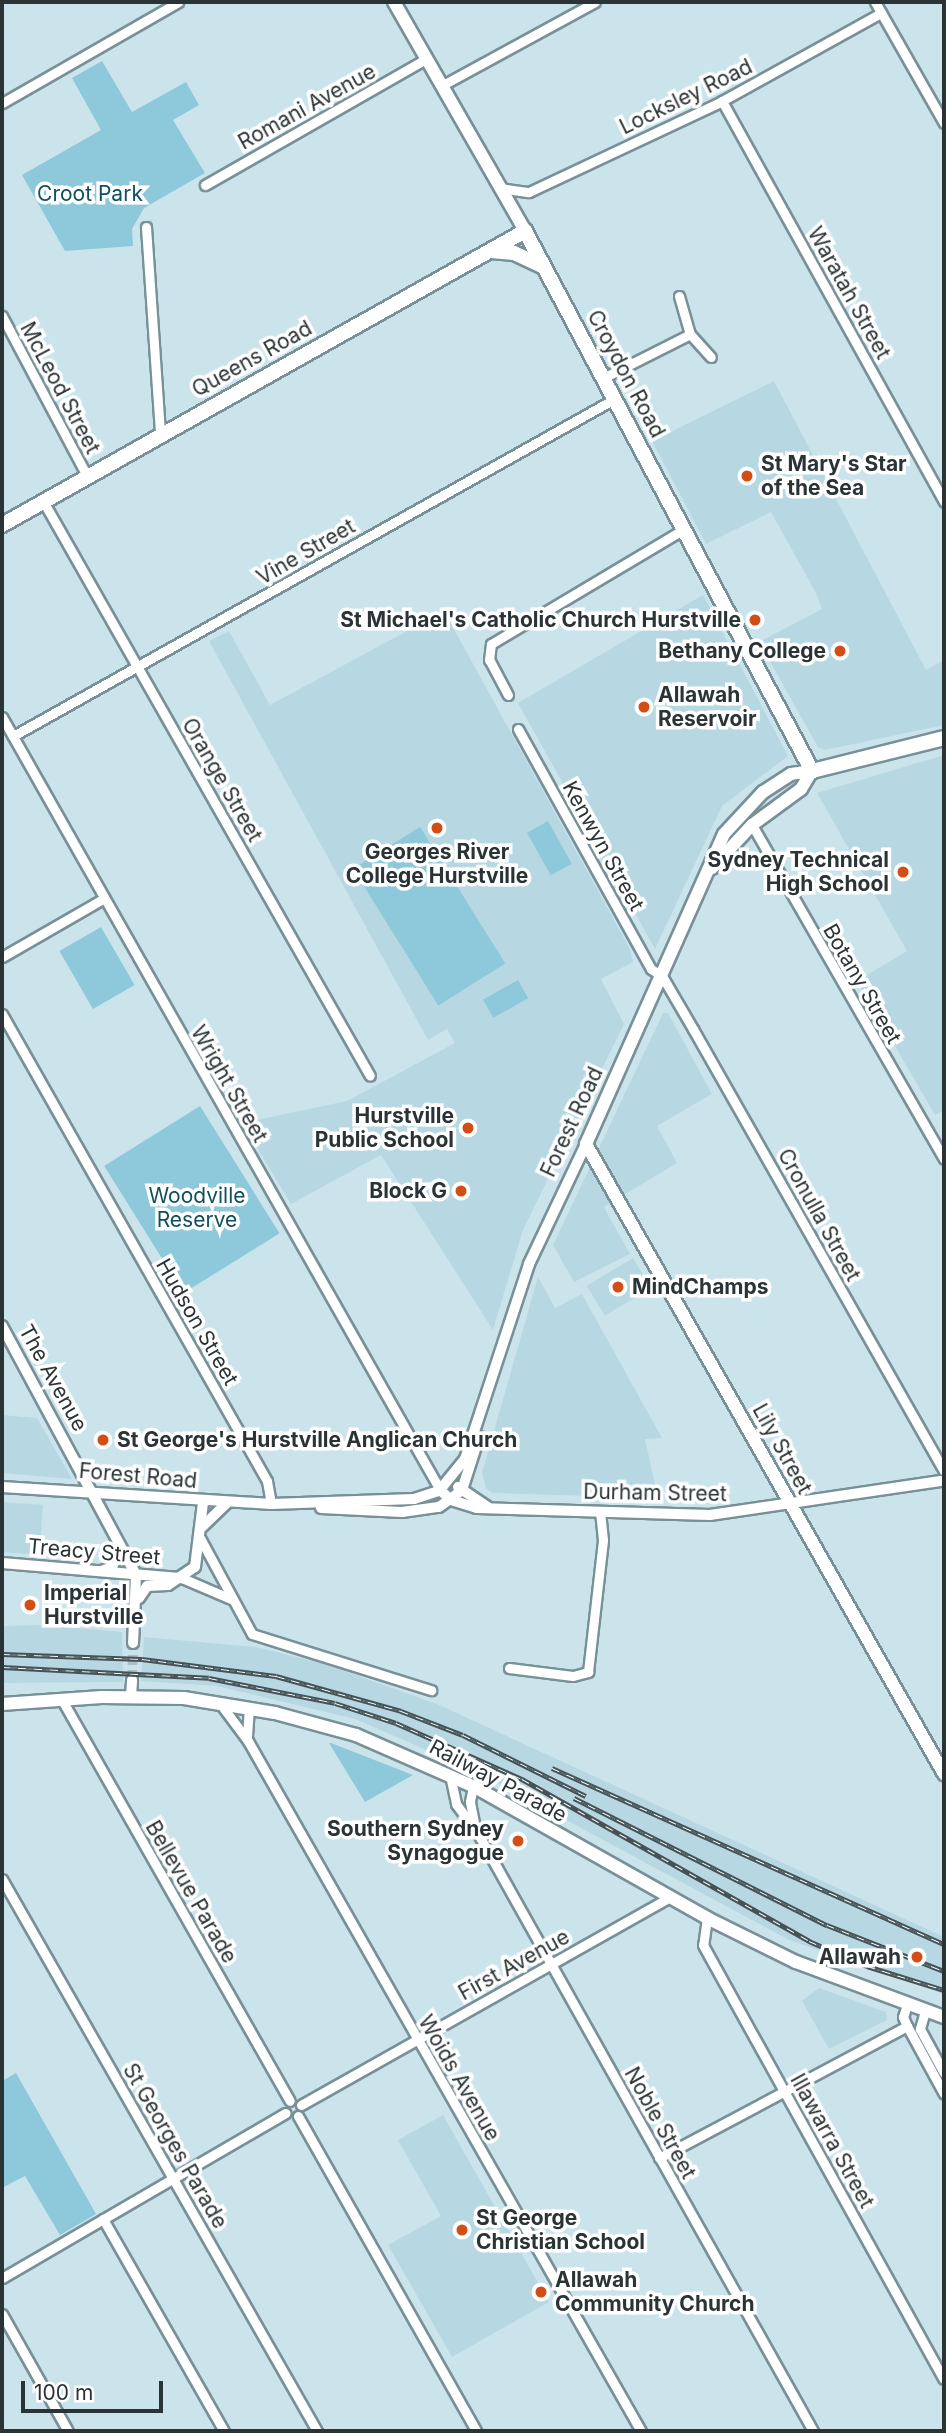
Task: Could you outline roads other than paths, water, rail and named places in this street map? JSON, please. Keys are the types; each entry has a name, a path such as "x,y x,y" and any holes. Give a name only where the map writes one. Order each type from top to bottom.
{"main road":[{"name":"Croydon Road","path":"394,2 546,268 812,771"},
{"name":"Queens Road","path":"2,525 525,231"},
{"path":"489,251 514,253 546,268"},
{"name":"Forest Road","path":"586,1144 707,874 716,847 737,816 783,779 944,738"},
{"name":"Forest Road","path":"707,874 752,825 801,789 812,771"},
{"name":"Lily Street","path":"586,1144 944,1774"},
{"name":"Railway Parade","path":"2,1704 131,1696 217,1702 248,1707 356,1735 473,1786 707,1918 796,1962 944,2017"}],"street":[{"path":"3,99 178,2"},
{"path":"441,86 595,2"},
{"path":"875,2 944,123"},
{"name":"Locksley Road","path":"499,188 529,192 722,101 881,13"},
{"name":"Romani Avenue","path":"205,185 426,60"},
{"name":"Waratah Street","path":"722,101 944,502"},
{"path":"146,227 160,435"},
{"path":"679,296 690,334 710,357"},
{"name":"McLeod Street","path":"2,316 87,476"},
{"path":"605,377 690,334"},
{"name":"Vine Street","path":"13,736 616,398"},
{"name":"Orange Street","path":"43,501 370,1076"},
{"path":"508,695 489,660 491,644 684,530"},
{"name":"Wright Street","path":"2,717 440,1490"},
{"name":"Kenwyn Street","path":"518,729 651,969 662,976"},
{"name":"Botany Street","path":"752,825 944,1159"},
{"path":"2,957 103,899"},
{"name":"Cronulla Street","path":"662,976 943,1478"},
{"name":"Hudson Street","path":"2,1013 263,1473 271,1504"},
{"name":"Forest Road","path":"271,1504 414,1499 440,1490 450,1482 465,1459 528,1264 586,1144"},
{"name":"The Avenue","path":"2,1326 95,1494 136,1575"},
{"name":"Forest Road","path":"2,1486 203,1503 271,1504 402,1513 439,1507 462,1490 473,1465 487,1393"},
{"name":"Wright Street","path":"428,1468 450,1482"},
{"name":"Durham Street","path":"452,1500 492,1509 720,1515 943,1478"},
{"path":"450,1482 492,1509"},
{"path":"440,1490 452,1500"},
{"path":"135,1606 147,1586 182,1578 195,1567 203,1503"},
{"path":"200,1534 227,1503"},
{"path":"509,1668 573,1676 588,1672 603,1540 600,1512"},
{"path":"200,1534 248,1629 264,1640 431,1690"},
{"path":"94,1572 112,1567 120,1548"},
{"name":"Treacy Street","path":"2,1563 182,1578"},
{"path":"203,1586 218,1569"},
{"path":"94,1572 125,1583 135,1606"},
{"path":"133,1643 136,1575"},
{"path":"182,1578 232,1599"},
{"path":"131,1696 132,1680"},
{"name":"Bellevue Parade","path":"62,1700 290,2101"},
{"name":"Woids Avenue","path":"217,1702 234,1717 640,2431"},
{"path":"247,1741 248,1707"},
{"name":"Noble Street","path":"450,1775 456,1804 477,1832 813,2431"},
{"name":"Noble Street","path":"473,1786 470,1802 477,1832"},
{"name":"St Georges Parade","path":"2,1879 317,2431"},
{"name":"First Avenue","path":"301,2105 550,1962 670,1897"},
{"name":"Illawarra Street","path":"707,1918 703,1945 944,2379"},
{"path":"907,2005 903,2017 944,2094"},
{"path":"925,2011 920,2026 944,2073"},
{"path":"659,2158 907,2026 920,2026"},
{"path":"2,2278 286,2113 290,2101 301,2105 298,2116 476,2431"},
{"path":"286,2113 298,2116"},
{"path":"103,2219 224,2431"},
{"path":"2,2314 68,2431"}],"tunnel":[{"path":"132,1680 133,1643"}],"railway":[{"path":"2,1654 142,1659 276,1676 401,1711 463,1735 586,1796"},
{"path":"2,1667 209,1678 335,1703 396,1723 522,1779 809,1941 867,1966 944,1990"},
{"path":"552,1768 944,1944"},
{"path":"574,1798 827,1925 944,1971"}],"place":[{"name":"St Mary's Star of the Sea","path":"747,476"},
{"name":"St Michael's Catholic Church Hurstville","path":"755,620"},
{"name":"Bethany College","path":"840,651"},
{"name":"Allawah Reservoir","path":"644,707"},
{"name":"Georges River College Hurstville","path":"437,828"},
{"name":"Sydney Technical High School","path":"903,872"},
{"name":"Hurstville Public School","path":"468,1128"},
{"name":"Block G","path":"461,1191"},
{"name":"MindChamps","path":"618,1287"},
{"name":"St George's Hurstville Anglican Church","path":"103,1440"},
{"name":"Imperial Hurstville","path":"30,1605"},
{"name":"Southern Sydney Synagogue","path":"518,1841"},
{"name":"Allawah","path":"917,1957"},
{"name":"St George Christian School","path":"462,2230"},
{"name":"Allawah Community Church","path":"541,2292"}],"park label":[{"name":"Croot Park","path":"90,194"},
{"name":"Woodville Reserve","path":"197,1208"}]}
